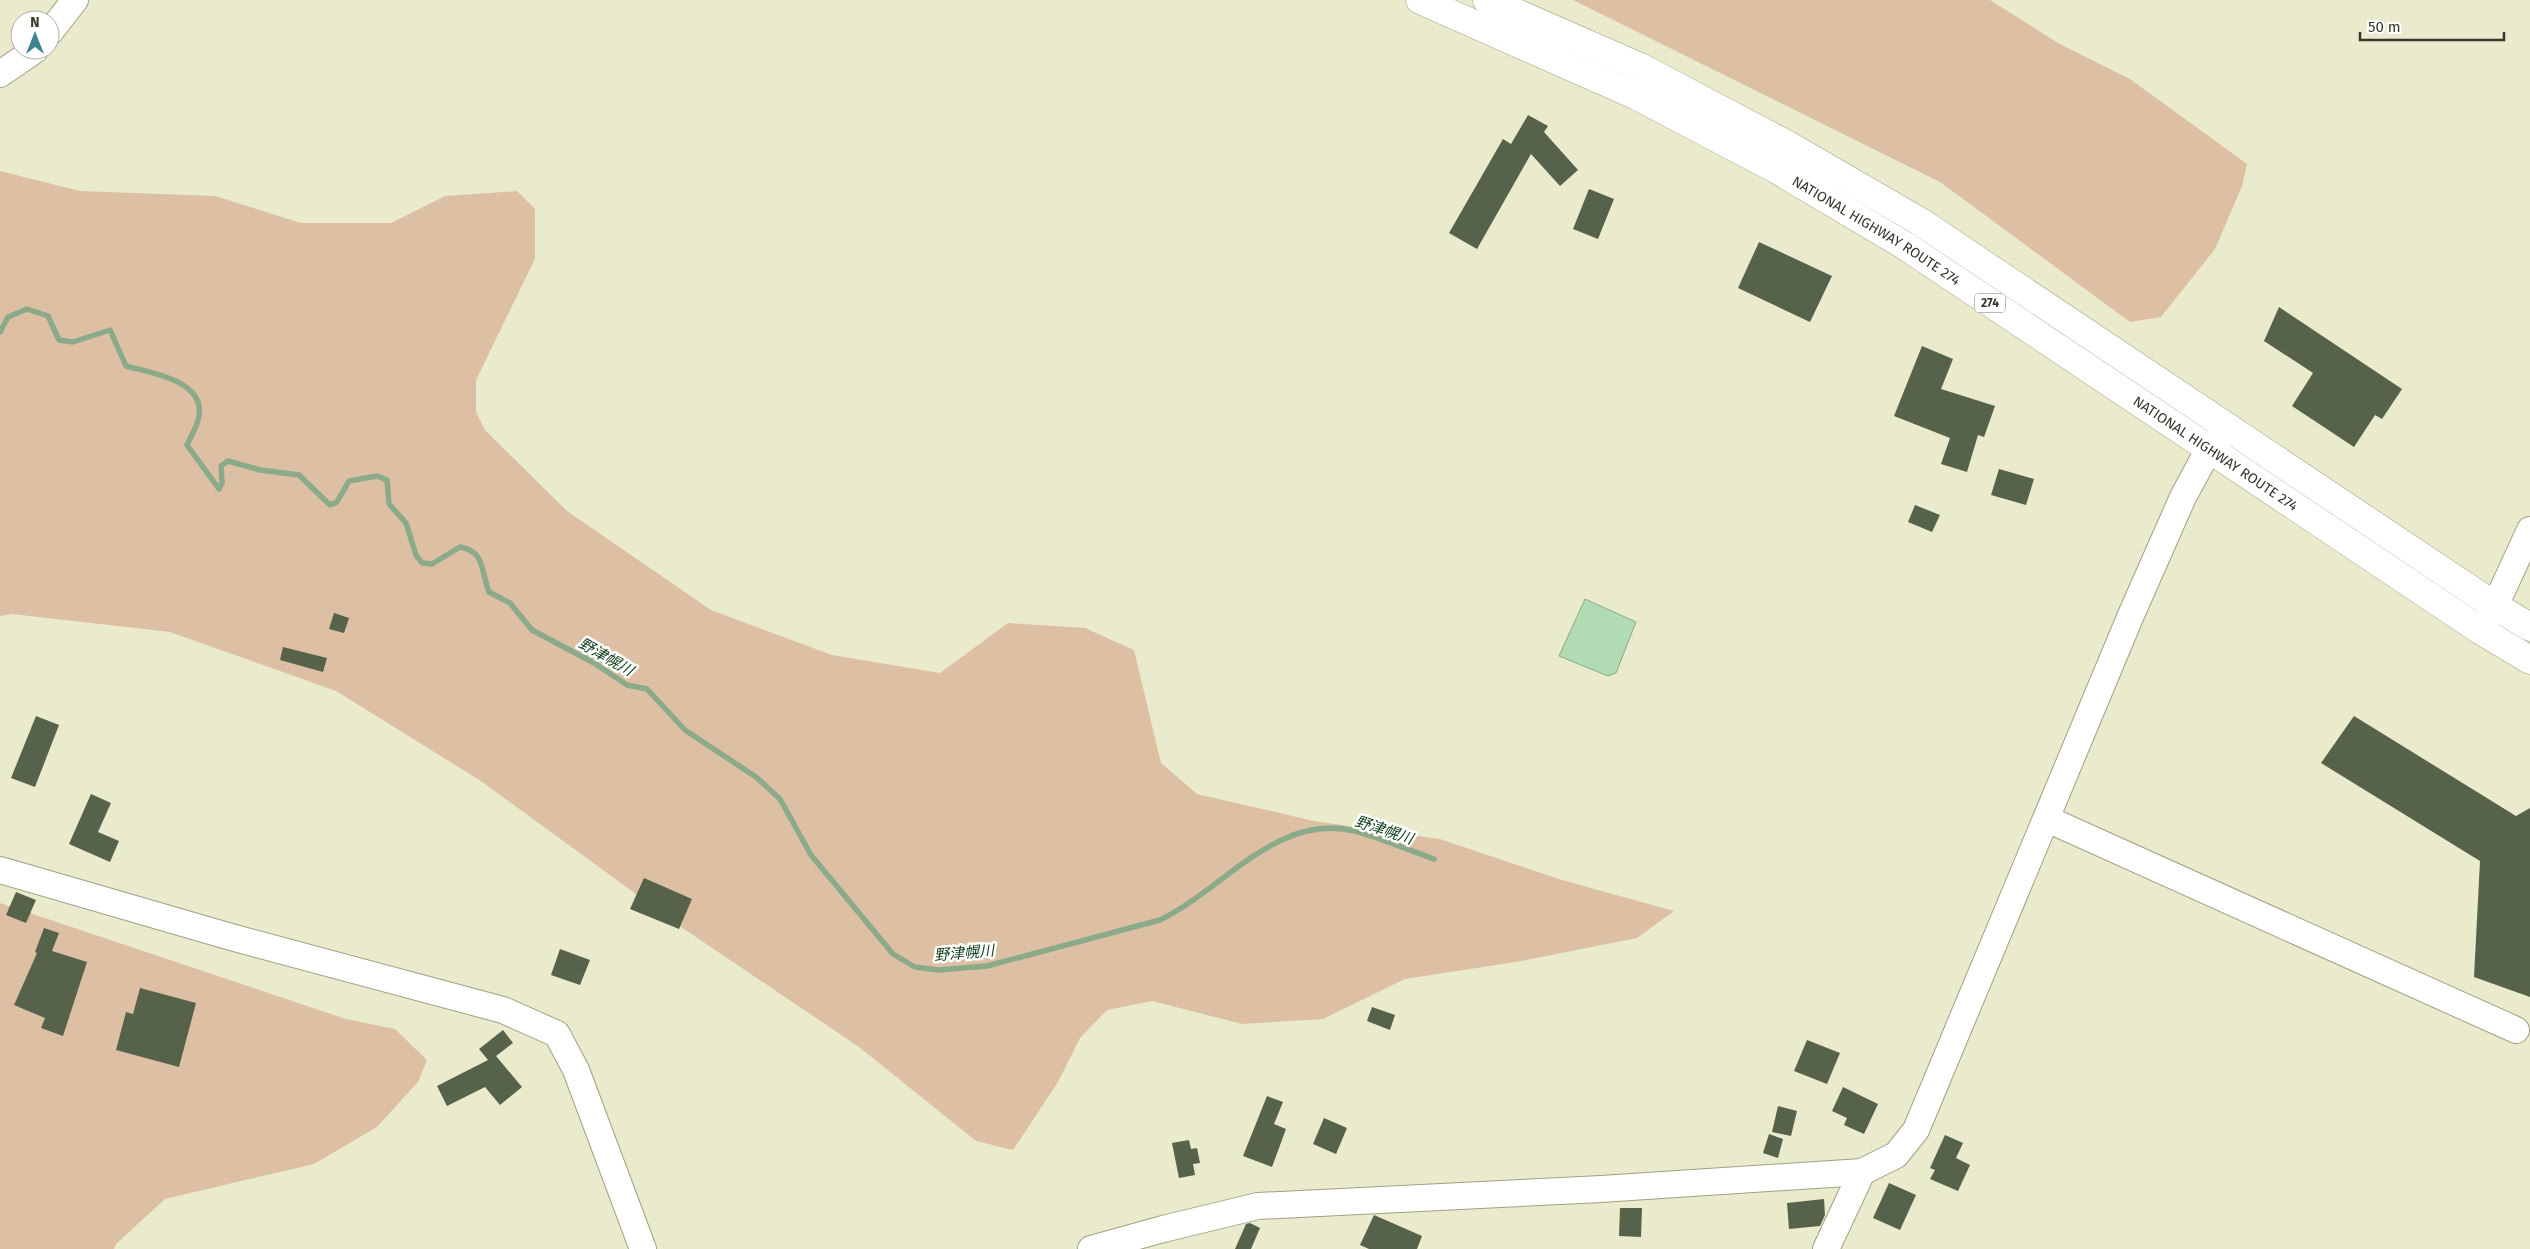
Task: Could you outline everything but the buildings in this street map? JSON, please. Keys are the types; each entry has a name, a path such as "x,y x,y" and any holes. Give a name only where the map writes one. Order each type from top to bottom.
{"highway":[{"name":"NATIONAL HIGHWAY ROUTE 274","path":"1420,0 1637,96 1774,168 1904,245 2480,630 2530,660"},
{"name":"NATIONAL HIGHWAY ROUTE 274","path":"1487,0 1640,68 1788,145 1919,221 2530,628"}],"street":[{"path":"60,19 75,0"},
{"path":"0,74 20,60"},
{"path":"1091,1249 1162,1228 1258,1206 1611,1188 1862,1172 1896,1155 1916,1130 2131,615 2183,497 2209,449 2228,428"},
{"path":"2480,630 2495,606 2530,530"},
{"path":"2047,820 2516,1030"},
{"path":"0,870 231,937 503,1010 557,1034 576,1070 643,1249"},
{"path":"1826,1249 1862,1172"}],"shaded area":[{"path":"1573,0 1990,0 2058,43 2130,79 2247,164 2242,186 2215,249 2161,317 2130,322 1940,182"},
{"path":"0,171 80,191 215,196 301,223 391,223 445,196 517,191 535,209 535,259 476,380 476,412 485,430 567,511 711,610 832,655 940,673 1008,623 1085,628 1134,650 1161,763 1197,794 1314,821 1440,839 1562,880 1674,911 1637,938 1522,961 1405,979 1323,1019 1242,1024 1152,1001 1107,1010 1080,1038 1058,1082 1013,1150 976,1141 859,1047 684,929 481,781 336,691 170,632 12,614 0,616"},
{"path":"1585,599 1636,622 1616,673 1608,676 1559,656"},
{"path":"0,903 346,1019 395,1029 427,1060 418,1082 377,1127 314,1164 165,1199 116,1244 114,1249 0,1249"}],"waterway":[{"name":"野津幌川","path":"0,332 8,317 27,309 48,316 59,340 73,342 110,330 126,366 174,380 194,394 199,404 199,416 187,445 219,489 222,483 221,466 228,461 260,470 299,475 330,505 337,502 349,481 377,476 387,480 389,504 406,523 416,555 422,563 432,564 460,547 468,549 474,553 481,564 489,592 510,603 532,630 594,663 627,685 647,689 685,730 756,777 780,799 811,855 893,954 915,967 938,970 987,966 1160,920 1183,907 1252,857 1276,843 1300,833 1327,828 1355,831 1434,859"}]}
